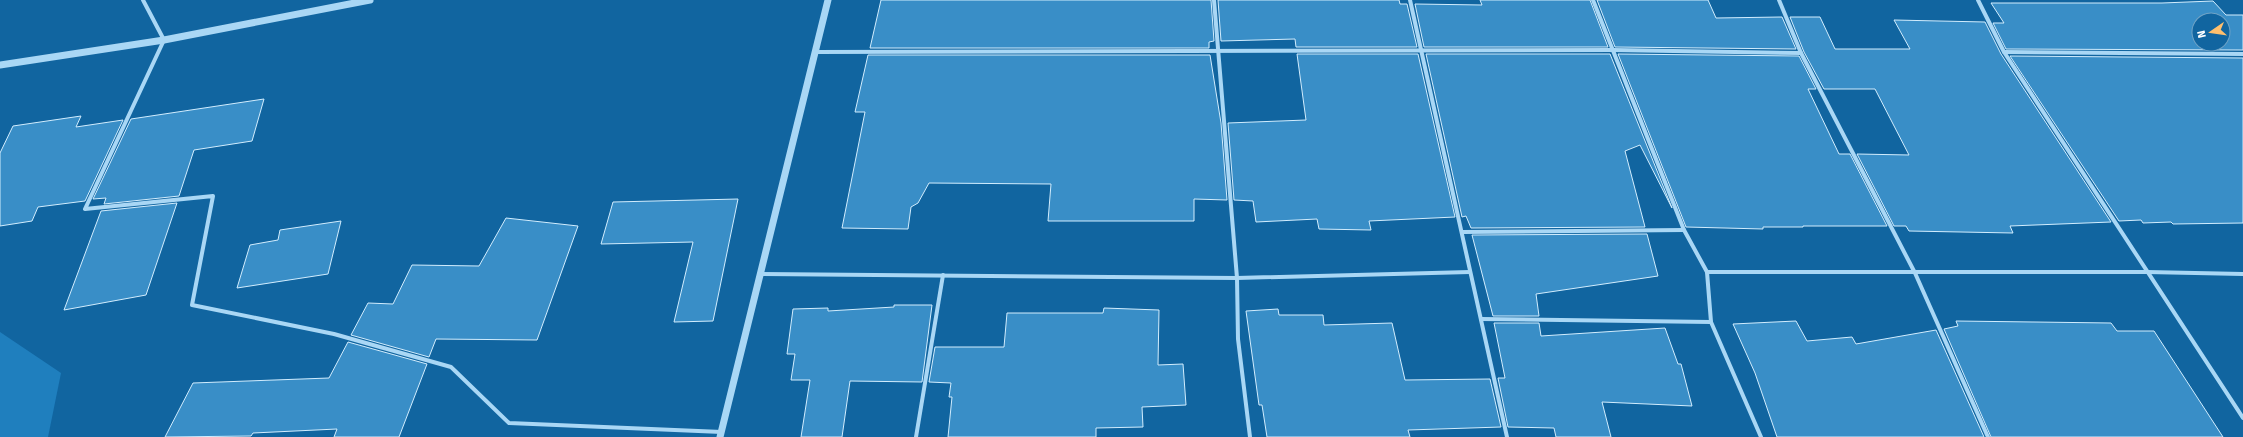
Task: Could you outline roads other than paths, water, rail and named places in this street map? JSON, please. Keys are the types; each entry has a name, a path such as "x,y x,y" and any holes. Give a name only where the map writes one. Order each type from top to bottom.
{"street":[{"path":"143,0 164,40"},
{"path":"0,65 164,40 370,0"},
{"path":"164,40 85,209 213,196 192,305 334,334 451,367 509,423 721,434 828,0"},
{"path":"1214,0 1237,278 1238,339 1250,437"},
{"path":"1410,0 1507,437"},
{"path":"1593,0 1684,230 1707,272 1712,322 1761,437"},
{"path":"1779,0 1801,53 1915,273 1988,437"},
{"path":"1978,0 2004,52 2243,418"},
{"path":"815,52 1613,50 1801,53"},
{"path":"2004,52 2243,54"},
{"path":"1462,232 1684,230"},
{"path":"761,274 1237,278 1470,272"},
{"path":"1707,272 2147,272 2243,274"},
{"path":"916,437 943,275"},
{"path":"1481,319 1712,322"}]}
